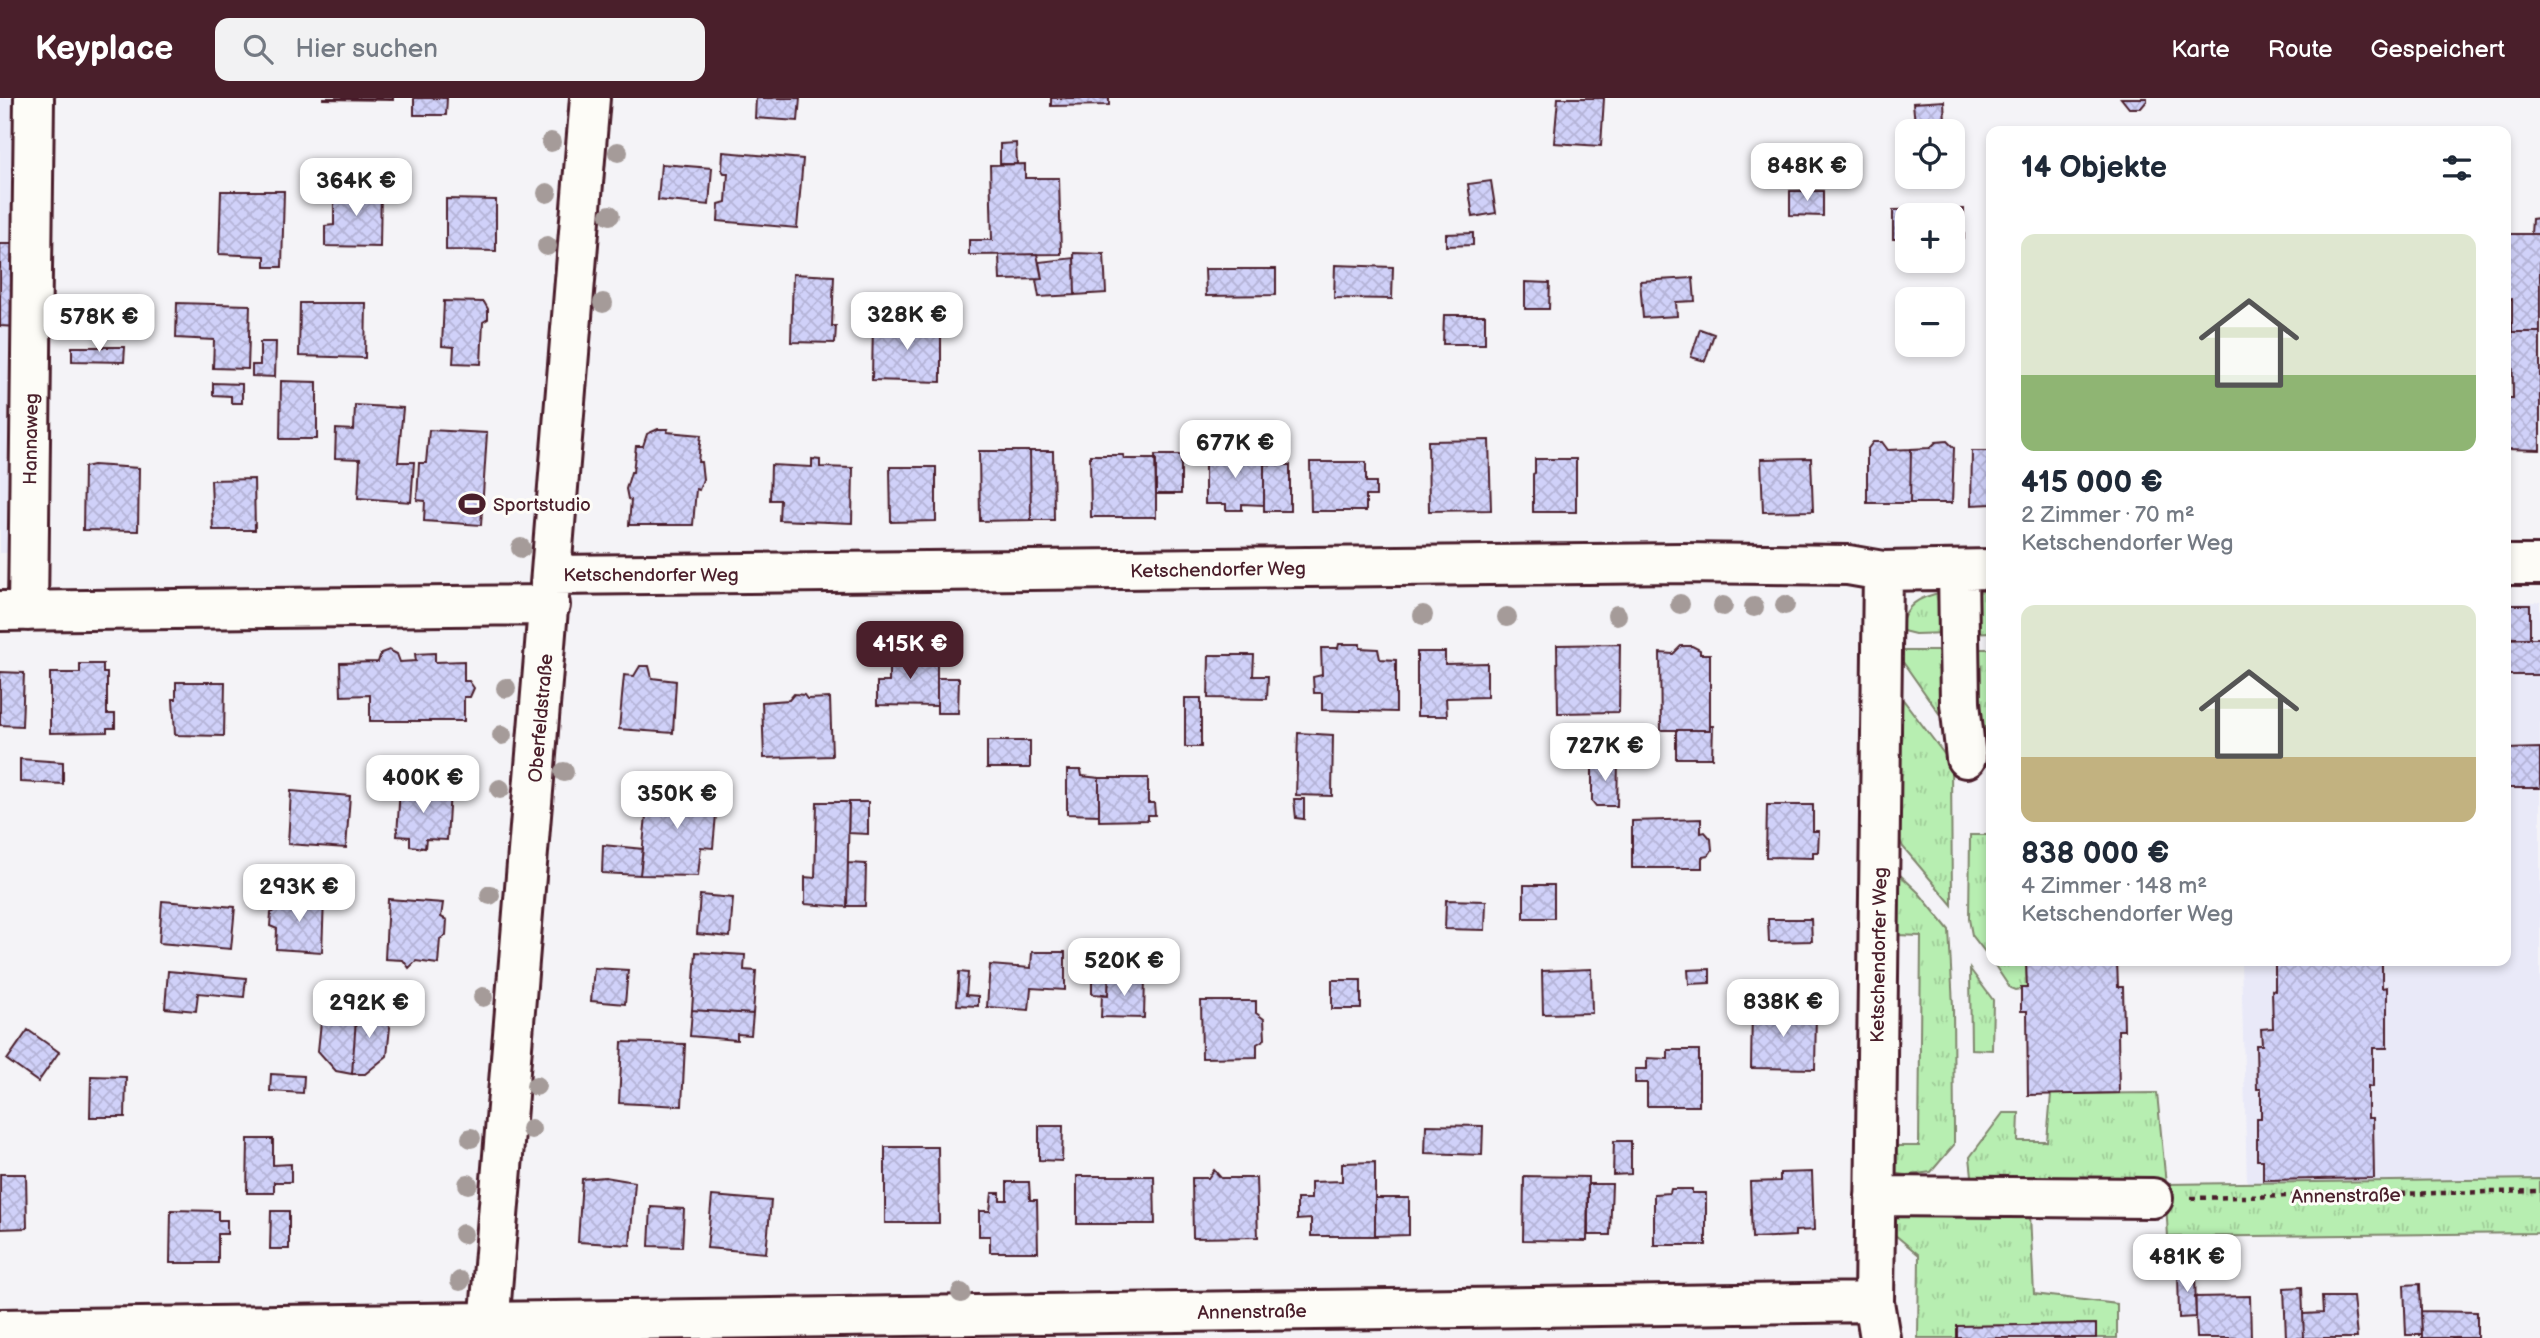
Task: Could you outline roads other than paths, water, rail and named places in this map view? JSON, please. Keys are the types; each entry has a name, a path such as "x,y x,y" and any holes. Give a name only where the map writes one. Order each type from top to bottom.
{"street":[{"name":"Hannaweg","path":"14,611 34,98"},
{"name":"Oberfeldstraße","path":"489,1330 590,98"},
{"name":"Ketschendorfer Weg","path":"14,611 551,590 1681,563 1848,565 1883,571 1975,569"},
{"path":"2511,565 2540,565"},
{"path":"1966,758 1960,703 1959,636 1975,569"},
{"name":"Ketschendorfer Weg","path":"1877,1320 1875,1196 1883,571"},
{"path":"1875,1196 2153,1198"},
{"name":"Annenstraße","path":"0,1329 489,1330 1877,1320"}],"place":[{"name":"Sportstudio","path":"472,504"}]}
